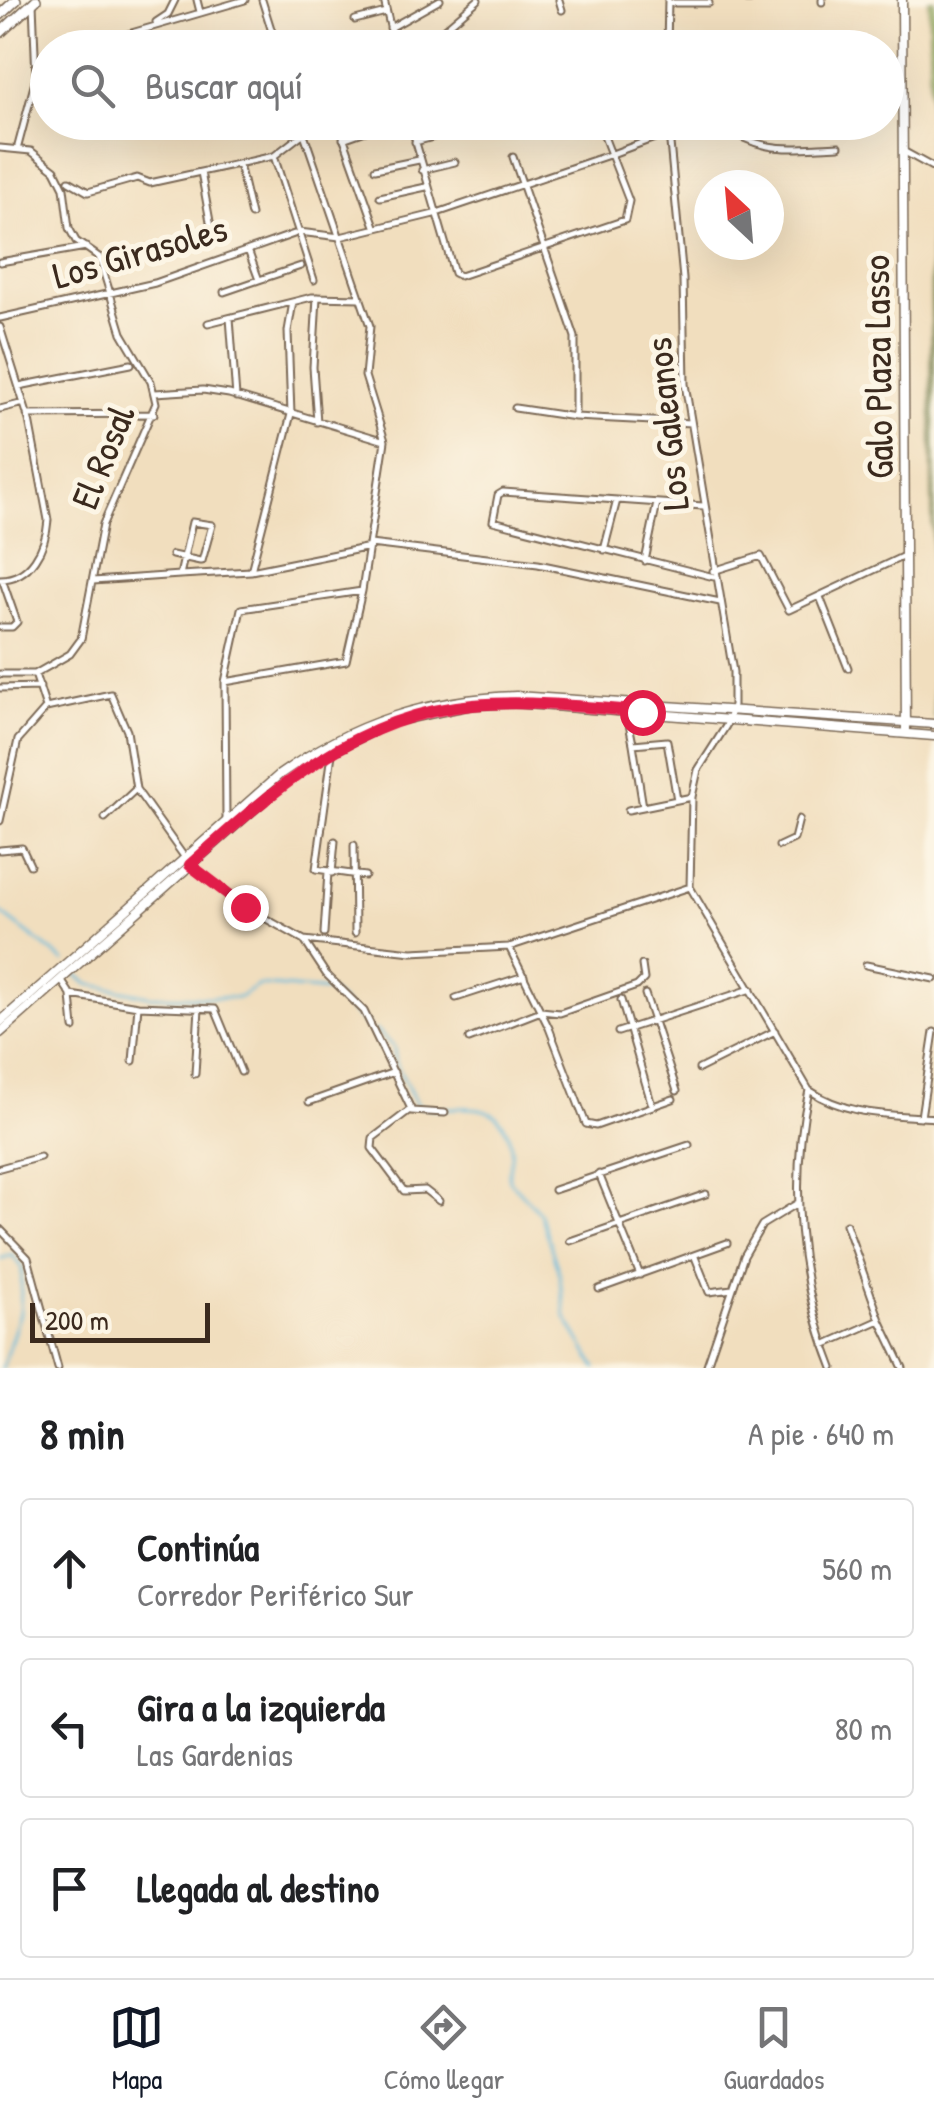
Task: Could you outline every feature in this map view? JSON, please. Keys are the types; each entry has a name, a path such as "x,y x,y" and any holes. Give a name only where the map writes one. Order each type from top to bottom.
{"highway":[{"path":"0,33 34,1"}],"main road":[{"name":"Galo Plaza Lasso","path":"902,0 902,30"},
{"name":"Galo Plaza Lasso","path":"904,140 906,733"},
{"path":"0,1033 188,860 226,819 312,752 389,715 424,706 516,696 730,713 934,736"},
{"path":"0,1022 286,780 390,722 470,705 934,724"}],"street":[{"path":"140,29 168,14 176,0"},
{"path":"197,0 200,12"},
{"path":"215,0 217,8"},
{"path":"137,30 245,0"},
{"path":"262,0 271,30"},
{"path":"384,0 390,28 440,0"},
{"path":"443,30 478,0"},
{"path":"559,0 562,10"},
{"path":"34,1 36,30"},
{"path":"667,30 668,1 709,3"},
{"path":"355,20 387,12"},
{"path":"0,148 18,146 30,94"},
{"path":"69,181 88,192 132,179 150,183 274,156 296,140"},
{"path":"225,682 346,661 370,546 384,440 366,376 370,326 306,140"},
{"path":"345,140 375,226"},
{"path":"422,140 415,142 419,160 456,276 619,224 628,214 629,201 606,140"},
{"path":"296,233 340,237 434,214 649,140"},
{"name":"Los Galeanos","path":"669,140 683,279 684,384 713,574 731,650 730,713"},
{"path":"743,140 786,148 840,146"},
{"name":"El Rosal","path":"18,146 55,170 64,188 69,228 99,257 122,333 155,393 154,414 107,514 76,648 35,674"},
{"path":"904,151 934,168"},
{"path":"274,156 314,280"},
{"path":"513,157 548,248 575,337 575,417"},
{"path":"375,169 419,160"},
{"path":"422,170 455,162"},
{"path":"239,164 251,216"},
{"path":"201,172 211,227"},
{"path":"380,198 426,187"},
{"name":"Los Girasoles","path":"0,318 155,283 296,233"},
{"path":"0,262 86,246"},
{"path":"248,250 259,280"},
{"path":"224,292 301,266"},
{"path":"208,324 317,297 361,298"},
{"path":"317,297 313,367 317,422"},
{"path":"251,570 291,414 288,331 293,302"},
{"path":"230,318 236,397"},
{"path":"0,327 27,414 46,504 47,536 24,571 1,579 17,622 12,627 0,627"},
{"path":"19,386 131,364"},
{"path":"155,393 203,390 384,440"},
{"path":"0,409 24,404"},
{"path":"515,408 575,417 692,423"},
{"path":"27,414 154,414"},
{"path":"704,506 498,495 493,523 644,562 713,574 761,556 786,610 907,554"},
{"path":"604,550 617,500"},
{"path":"644,562 657,503"},
{"path":"172,555 183,557 204,559 212,525 192,522 183,557 180,575"},
{"path":"93,581 251,570 370,546 538,564 720,602"},
{"path":"226,819 225,682 241,609 362,591"},
{"path":"820,596 848,668"},
{"path":"0,674 35,674 46,708"},
{"path":"0,688 40,687"},
{"path":"0,821 18,740 46,708 111,694 127,731 136,789 188,860 245,907 304,940 412,952 509,947 690,887"},
{"path":"730,713 698,770 692,796 690,887 809,1090 840,1108 934,1118"},
{"path":"629,724 643,807"},
{"path":"633,744 667,741 677,800"},
{"path":"332,751 316,865 330,873 365,876"},
{"path":"105,818 136,789"},
{"path":"628,810 692,796"},
{"path":"779,846 794,839 800,820"},
{"path":"324,933 335,842"},
{"path":"354,845 355,934"},
{"path":"0,850 22,848 30,865"},
{"path":"304,940 326,974 364,1011 411,1111"},
{"path":"509,947 541,1011 578,1111 590,1127 673,1098"},
{"path":"468,1039 541,1011 560,1014 637,986 644,980 642,965"},
{"path":"866,965 934,979"},
{"path":"456,998 524,976"},
{"path":"60,980 71,995 74,1028"},
{"path":"618,1032 750,989"},
{"path":"644,994 677,1091"},
{"path":"71,995 138,1006 218,1012 241,1072"},
{"path":"621,1000 651,1102"},
{"path":"133,1062 138,1006"},
{"path":"195,1074 199,1008"},
{"path":"699,1069 775,1030"},
{"path":"921,1117 934,1032"},
{"path":"309,1102 394,1072"},
{"path":"809,1090 800,1146 798,1203 812,1308 833,1368"},
{"path":"439,1201 425,1190 404,1192 372,1148 373,1138 411,1111 444,1114"},
{"path":"554,1190 689,1145"},
{"path":"0,1168 40,1157"},
{"path":"599,1174 640,1275"},
{"path":"570,1241 706,1194"},
{"path":"706,1368 732,1289 762,1225 798,1203"},
{"path":"846,1224 880,1320 904,1368"},
{"path":"0,1229 28,1258 58,1368"},
{"path":"599,1290 726,1243"},
{"path":"695,1256 709,1292 732,1289"},
{"path":"824,1346 880,1320"}],"green space":[{"path":"929,0 934,0 934,719"}],"waterway":[{"path":"0,912 64,961"},
{"path":"72,970 88,984 149,996 238,998 259,985 329,991 368,1026"},
{"path":"375,1030 394,1047 395,1062 417,1105 486,1111 506,1128 511,1151 509,1180 540,1213 559,1273 566,1318 596,1368"},
{"path":"0,1259 12,1255 22,1268 20,1313 2,1368"}],"route":[{"path":"245,907 190,865 286,780 352,740 390,722 470,705 514,703 642,712"}]}
